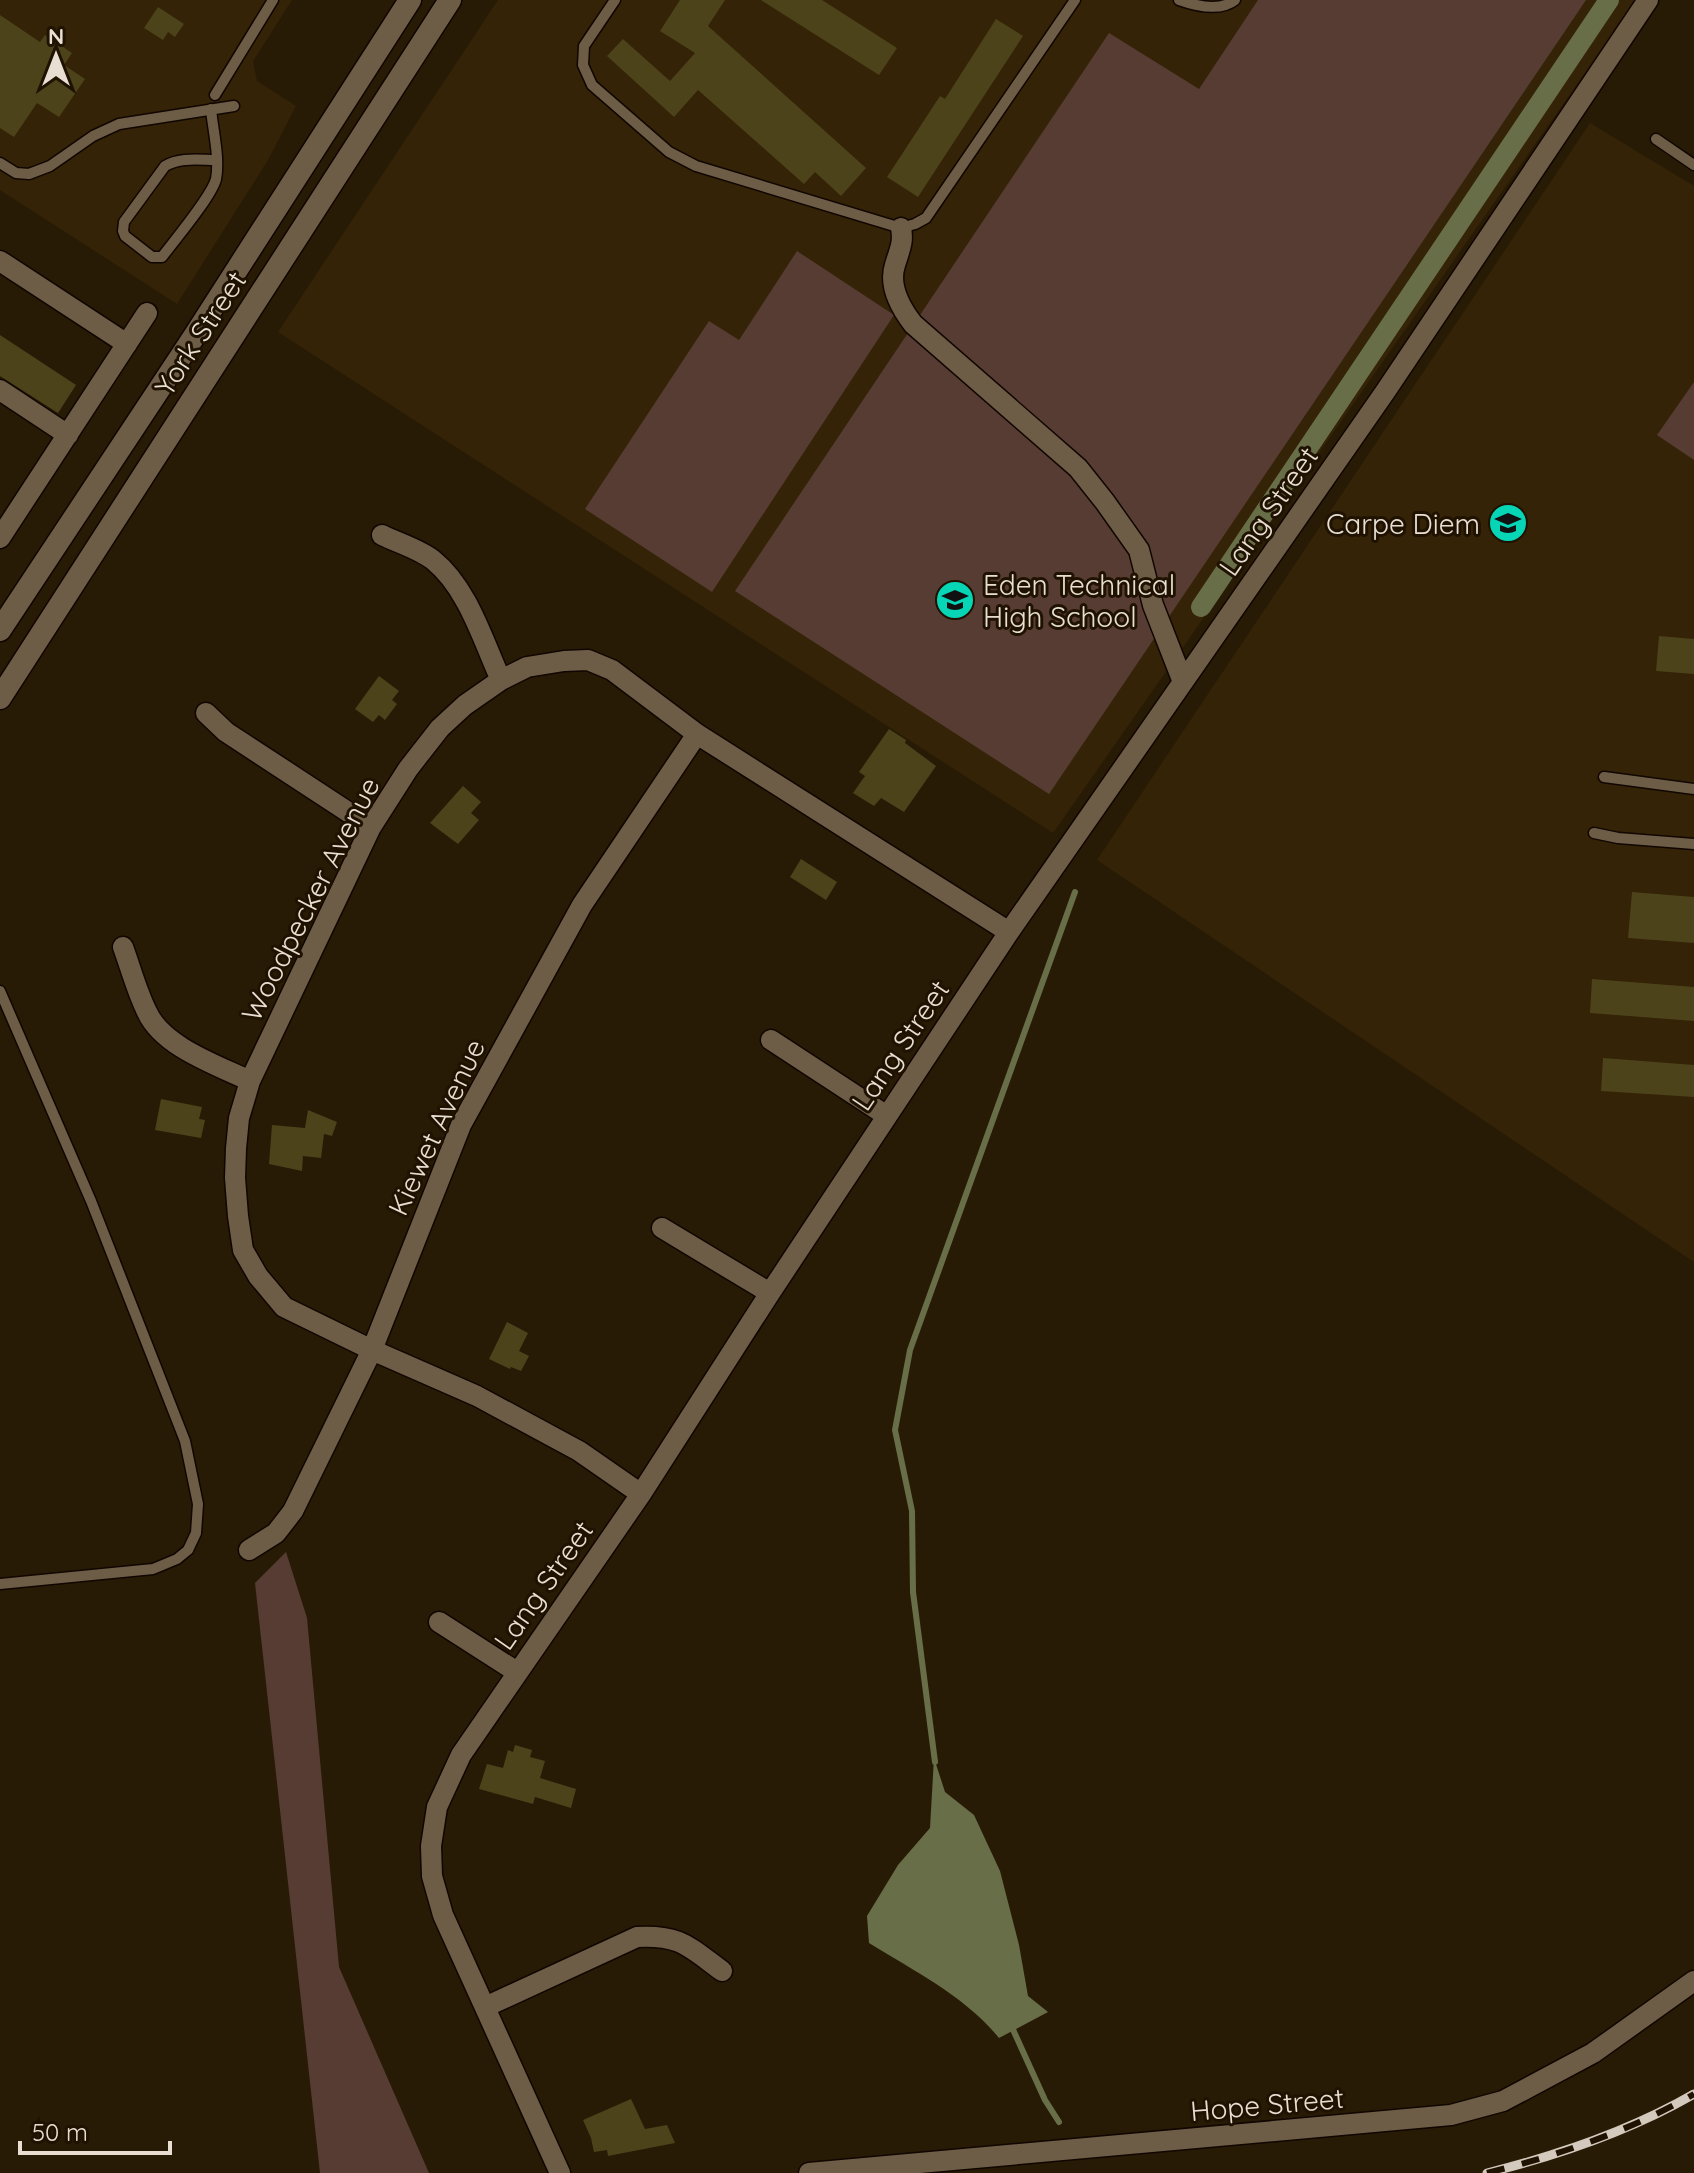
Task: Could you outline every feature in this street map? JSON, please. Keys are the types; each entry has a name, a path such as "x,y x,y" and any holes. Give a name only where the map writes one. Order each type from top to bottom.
{"main road":[{"name":"York Street","path":"0,630 195,335 410,0"},
{"name":"York Street","path":"0,698 450,0"}],"street":[{"name":"Lang Street","path":"560,2173 443,1915 432,1876 431,1846 437,1807 461,1755 641,1494 1009,932 1385,392 1648,0"},
{"path":"901,228 903,239 892,282 903,311 913,324 1078,468 1105,502 1139,550 1153,605 1183,682"},
{"path":"0,261 127,344"},
{"path":"2,529 68,435 147,313"},
{"path":"0,390 68,435"},
{"path":"382,535 431,558 445,571 468,608 501,680"},
{"name":"Woodpecker Avenue","path":"641,1494 579,1451 477,1396 284,1307 258,1276 243,1250 235,1178 236,1148 239,1118 250,1081 371,827 408,769 440,728 465,705 501,680 527,667 588,660 612,670 697,734 1009,932"},
{"path":"206,713 226,732 371,827"},
{"name":"Kiewet Avenue","path":"249,1550 276,1533 293,1511 372,1350 461,1125 582,905 697,734"},
{"path":"123,947 148,1015 160,1031 176,1044 250,1081"},
{"path":"771,1040 887,1116"},
{"path":"662,1228 770,1293"},
{"path":"439,1622 517,1672"},
{"path":"485,2007 637,1937 662,1935 684,1943 722,1971"},
{"name":"Hope Street","path":"809,2173 1451,2115 1503,2101 1593,2053 1694,1981"}],"lane":[{"path":"215,95 273,0"},
{"path":"615,0 584,46 583,65 592,85 669,152 696,166 901,228 926,218 1075,0"},
{"path":"1179,0 1197,7 1229,4 1235,0"},
{"path":"0,163 16,173 29,174 50,166 93,136 119,124 234,106"},
{"path":"211,109 216,160 217,173 212,189 162,257 152,257 123,234 124,222 168,164 186,160 216,160"},
{"path":"1656,139 1694,165"},
{"path":"1604,777 1694,789"},
{"path":"1594,833 1694,844"},
{"path":"0,991 91,1201 185,1441 198,1504 196,1533 188,1550 177,1559 153,1569 0,1584"}],"shaded area":[{"path":"0,0 292,0 253,61 257,81 296,106 268,160 177,304 0,190"},
{"name":"Eden Technical High School","path":"498,0 1636,0 1053,833 278,332"},
{"path":"1258,0 1586,0 1049,794 735,591 1109,33 1199,89"},
{"name":"Carpe Diem","path":"1590,123 1694,186 1694,1262 1097,860"},
{"path":"797,251 894,315 712,592 585,509 709,321 739,340"},
{"path":"1694,382 1694,460 1657,435"},
{"path":"286,1552 307,1618 339,1967 429,2173 320,2173 255,1583"},
{"path":"934,1758 945,1792 974,1815 1000,1871 1028,1996 1048,2012 999,2038 955,1997 869,1943 867,1916 898,1865 930,1828"}],"building":[{"path":"680,0 725,0 708,26 866,168 841,196 815,172 804,184 698,90 674,117 607,56 623,39 670,81 695,53 660,31"},
{"path":"761,0 822,0 897,48 879,75"},
{"path":"158,7 184,24 175,37 168,32 163,40 144,28"},
{"path":"0,15 40,42 45,35 72,53 64,65 85,79 59,117 37,103 14,137 0,128"},
{"path":"996,19 1023,36 918,197 887,177 940,96 945,99"},
{"path":"0,335 76,385 58,413 0,376"},
{"path":"1659,636 1694,639 1694,674 1656,671"},
{"path":"379,676 399,691 392,700 397,704 385,720 379,715 373,722 355,709"},
{"path":"889,729 936,766 904,812 881,798 874,806 853,793 865,776 859,772"},
{"path":"463,786 481,802 471,813 479,820 458,844 430,823"},
{"path":"801,859 837,882 826,900 790,877"},
{"path":"1632,892 1694,897 1694,943 1628,938"},
{"path":"1592,979 1694,987 1694,1021 1590,1013"},
{"path":"1603,1058 1694,1065 1694,1097 1601,1091"},
{"path":"161,1099 202,1107 199,1119 205,1120 201,1138 155,1130"},
{"path":"308,1110 337,1122 332,1136 324,1134 321,1158 303,1156 302,1171 269,1164 272,1125 305,1128"},
{"path":"507,1322 528,1333 519,1351 529,1356 521,1371 489,1359"},
{"path":"515,1745 532,1750 530,1757 545,1761 540,1778 576,1789 571,1808 535,1797 533,1804 479,1789 487,1764 503,1768 508,1750 513,1752"},
{"path":"631,2099 645,2129 667,2125 675,2143 608,2156 607,2150 594,2152 583,2120"}],"waterway":[{"path":"1201,607 1609,0"},
{"path":"935,1762 913,1592 912,1511 895,1430 910,1350 1075,892"},
{"path":"1010,2023 1045,2100 1059,2122"}],"railway":[{"path":"1487,2173 1594,2141 1694,2094"}],"place":[{"name":"Carpe Diem","path":"1508,523"},
{"name":"Eden Technical High School","path":"955,600"}]}
